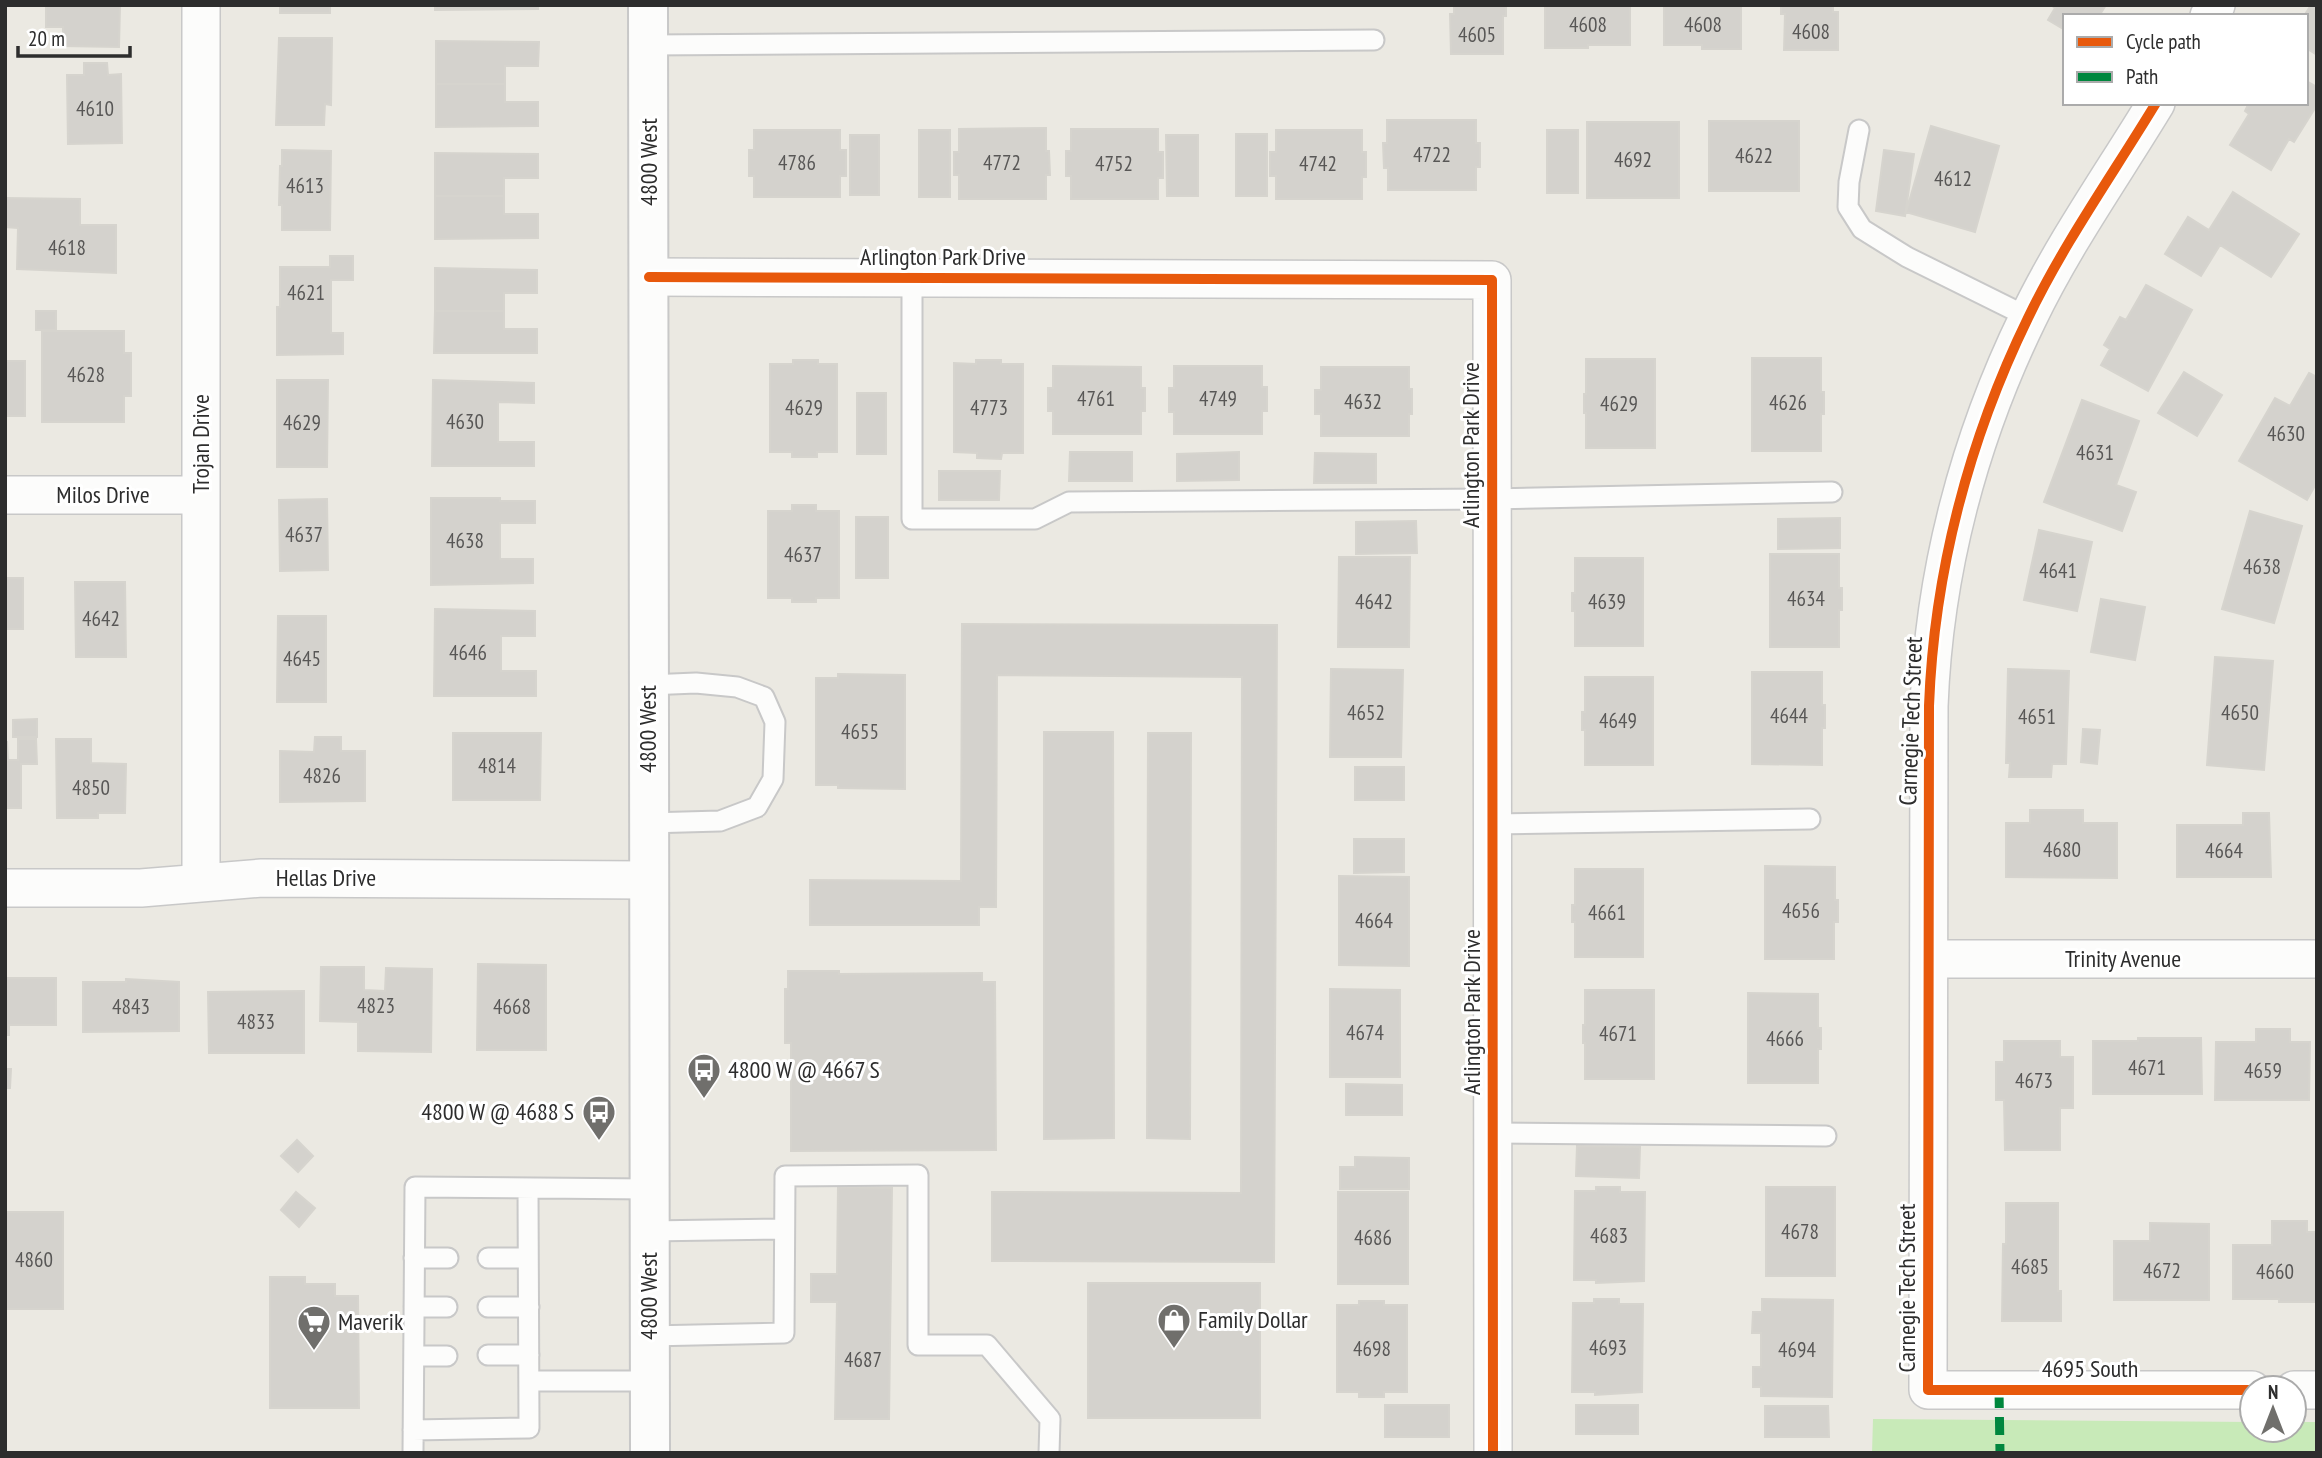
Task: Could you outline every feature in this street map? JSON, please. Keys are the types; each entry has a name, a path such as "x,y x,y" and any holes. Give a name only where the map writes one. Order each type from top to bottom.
{"main road":[{"name":"4800 West","path":"648,5 650,1453"}],"street":[{"name":"Trojan Drive","path":"201,5 201,883"},
{"name":"Carnegie Tech Street","path":"1928,1390 1929,706 1935,622 1956,516 1977,440 2028,317 2056,265 2155,105"},
{"name":"Arlington Park Drive","path":"649,277 1492,280 1493,1453"},
{"name":"Milos Drive","path":"5,495 201,495"},
{"name":"Hellas Drive","path":"5,888 142,888 262,878 648,880"},
{"name":"Trinity Avenue","path":"1929,959 2317,959"},
{"name":"4695 South","path":"1928,1390 2238,1390"}],"lane":[{"path":"648,45 1374,40"},
{"path":"1859,130 1849,182 1848,207 1862,229 1907,257 2028,317"},
{"path":"912,278 912,519 1035,519 1069,502 1492,499 1832,492"},
{"path":"648,685 695,683 737,687 764,697 775,722 773,779 757,807 720,821 648,823"},
{"path":"1493,824 1810,819"},
{"path":"1493,1133 1826,1136"},
{"path":"649,1336 783,1333 785,1175 918,1175 918,1345 987,1345 1050,1419 1049,1453"},
{"path":"413,1453 415,1187 649,1189"},
{"path":"413,1430 529,1429 528,1188"},
{"path":"649,1231 785,1229"},
{"path":"414,1258 448,1258"},
{"path":"488,1258 528,1258"},
{"path":"414,1307 447,1307"},
{"path":"488,1307 528,1307"},
{"path":"488,1355 529,1354"},
{"path":"414,1356 447,1356"},
{"path":"529,1381 649,1381"}],"green space":[{"path":"1873,1419 2238,1422 2238,1444 2308,1444 2308,1422 2317,1422 2317,1453 1872,1453"}],"building":[{"path":"46,5 120,5 119,47 63,46 63,27 46,27"},
{"path":"280,5 330,5 330,13 280,13"},
{"path":"435,5 538,5 538,9 435,10"},
{"path":"1454,5 1506,5 1506,16 1503,16 1503,54 1451,54 1450,14 1454,14"},
{"path":"1545,5 1630,5 1630,45 1545,48"},
{"path":"1664,5 1741,5 1741,49 1664,45"},
{"path":"1781,5 1833,5 1833,12 1838,12 1838,50 1784,50 1785,14 1781,14"},
{"path":"2051,5 2106,5 2100,14 2063,14 2063,29 2048,20 2055,8"},
{"path":"2311,5 2317,5 2317,55 2308,49 2308,14 2305,14"},
{"path":"279,38 332,38 331,105 325,104 324,125 276,125"},
{"path":"436,41 539,42 538,66 505,66 505,84 436,84"},
{"path":"84,63 107,63 108,75 121,74 122,143 68,144 67,75 84,75"},
{"path":"2308,82 2317,87 2317,105 2294,142 2289,139 2271,170 2230,145 2249,114 2245,111 2248,105 2308,105"},
{"path":"436,84 505,84 505,102 538,102 538,126 436,127"},
{"path":"1387,120 1476,120 1480,167 1476,167 1476,190 1388,190 1388,168 1384,168 1383,143 1387,143"},
{"path":"1709,121 1799,121 1799,191 1709,191"},
{"path":"1587,122 1679,122 1679,198 1587,198"},
{"path":"1931,126 1999,146 1975,232 1906,212"},
{"path":"1046,128 1050,175 1046,175 1046,199 959,199 959,175 954,175 954,152 959,152 959,129"},
{"path":"1071,129 1158,129 1158,152 1163,152 1163,178 1158,178 1158,199 1071,199 1071,176 1066,176 1066,151 1071,151"},
{"path":"754,130 840,130 840,150 846,150 846,176 840,176 840,197 754,197 754,176 749,176 749,150 754,150"},
{"path":"919,130 950,130 950,197 919,197"},
{"path":"1276,130 1362,130 1362,152 1366,152 1366,177 1362,177 1362,199 1276,199 1276,176 1270,176 1270,152 1276,152"},
{"path":"1547,130 1578,130 1578,193 1547,193"},
{"path":"1236,134 1267,134 1267,196 1236,196"},
{"path":"850,135 879,135 879,195 850,195"},
{"path":"1166,135 1198,135 1198,196 1167,196"},
{"path":"282,150 331,151 330,230 282,230 282,205 279,205"},
{"path":"1884,150 1914,154 1905,216 1876,211"},
{"path":"435,153 538,154 538,178 504,178 504,196 435,196"},
{"path":"2233,192 2299,234 2271,277 2220,245 2201,276 2165,254 2188,217 2209,230"},
{"path":"435,196 504,196 504,214 538,214 538,238 435,239"},
{"path":"5,198 80,199 80,225 116,225 116,273 17,269 18,228 5,227"},
{"path":"330,256 353,256 353,280 331,280 331,333 343,333 343,354 277,355 280,267 330,267"},
{"path":"435,268 537,270 537,293 504,293 504,311 435,311"},
{"path":"2146,285 2192,310 2148,391 2101,365 2110,349 2104,345 2120,317 2126,320"},
{"path":"36,311 56,311 56,330 36,330"},
{"path":"435,311 504,311 504,329 537,329 537,353 434,353"},
{"path":"42,331 124,331 124,353 131,353 131,396 124,396 124,422 42,422"},
{"path":"1752,358 1821,358 1824,414 1821,414 1821,451 1752,451"},
{"path":"1586,359 1655,359 1655,448 1586,448"},
{"path":"793,360 818,360 818,364 837,364 837,452 817,452 817,457 792,457 792,452 770,452 770,364 793,364"},
{"path":"976,360 1001,360 1001,364 1023,364 1023,453 1002,453 1001,459 977,458 977,453 954,452 954,363 976,364"},
{"path":"5,361 25,361 25,416 5,416"},
{"path":"1053,366 1141,367 1145,411 1141,411 1141,434 1053,434 1053,411 1048,411 1048,388 1053,388"},
{"path":"1174,366 1262,366 1262,387 1267,387 1267,411 1262,411 1262,434 1174,434 1174,412 1169,412 1169,388 1174,388"},
{"path":"1321,367 1409,367 1412,414 1409,414 1409,436 1321,436 1321,414 1315,414 1315,390 1321,390"},
{"path":"2184,372 2222,395 2197,436 2158,413"},
{"path":"2309,373 2317,377 2317,482 2307,500 2239,461 2275,398 2290,406"},
{"path":"277,380 328,380 327,467 277,467"},
{"path":"433,380 534,383 534,403 498,402 498,442 534,442 534,466 432,466"},
{"path":"857,393 886,393 886,454 857,454"},
{"path":"2082,400 2139,421 2116,485 2136,492 2122,531 2044,502"},
{"path":"1070,452 1132,452 1132,481 1069,481"},
{"path":"1239,452 1239,480 1177,481 1177,454"},
{"path":"1315,453 1376,454 1376,483 1314,483"},
{"path":"939,471 1000,471 999,500 939,500"},
{"path":"431,498 535,501 535,523 500,523 500,559 533,559 533,583 431,585"},
{"path":"327,499 328,570 280,571 279,500"},
{"path":"792,505 816,505 816,511 839,511 839,598 792,602 792,598 768,598 768,511 792,511"},
{"path":"2250,511 2302,526 2274,623 2222,609"},
{"path":"856,517 888,517 888,578 856,578"},
{"path":"1840,518 1840,548 1778,549 1778,519"},
{"path":"1416,521 1417,553 1356,554 1356,522"},
{"path":"2039,530 2092,542 2077,611 2024,600"},
{"path":"1770,554 1839,554 1842,610 1839,610 1839,647 1770,647"},
{"path":"1339,557 1410,557 1409,647 1338,647"},
{"path":"1575,558 1643,558 1643,646 1575,646 1572,593 1575,593"},
{"path":"5,578 23,578 23,629 5,629"},
{"path":"75,582 125,582 126,657 76,657"},
{"path":"2101,599 2145,607 2135,660 2091,652"},
{"path":"435,609 535,611 535,636 501,636 501,671 536,671 536,696 434,696"},
{"path":"278,616 326,616 326,702 277,702"},
{"path":"962,624 1277,625 1274,1262 992,1261 992,1192 1241,1193 1242,677 997,675 996,907 979,907 979,925 810,925 810,880 961,881"},
{"path":"2215,657 2273,661 2264,770 2207,765"},
{"path":"1331,669 1403,670 1401,757 1330,757"},
{"path":"2008,669 2069,671 2066,764 2052,764 2051,777 2009,777 2010,763 2006,763"},
{"path":"1752,672 1822,672 1825,728 1822,728 1822,765 1752,764"},
{"path":"838,674 905,675 905,789 816,785 816,678 838,678"},
{"path":"1585,677 1653,677 1653,765 1585,765 1582,712 1585,712"},
{"path":"37,719 37,737 13,737 13,720"},
{"path":"2083,729 2100,730 2097,764 2081,762"},
{"path":"1044,732 1113,732 1114,1138 1044,1139"},
{"path":"453,733 541,733 540,800 453,800"},
{"path":"1148,733 1191,733 1190,1139 1147,1138"},
{"path":"315,737 341,737 341,751 365,751 365,801 280,802 280,751 314,752"},
{"path":"18,739 36,739 37,764 21,764 21,808 5,808 5,742 8,760 18,760"},
{"path":"56,739 91,739 91,763 126,764 125,813 98,813 98,818 57,818"},
{"path":"1355,767 1404,767 1404,800 1355,800"},
{"path":"2030,810 2083,810 2083,823 2117,823 2117,878 2006,877 2006,823 2030,823"},
{"path":"2243,813 2269,813 2271,877 2177,877 2177,825 2243,825"},
{"path":"1354,839 1404,839 1404,872 1354,873"},
{"path":"1765,866 1835,867 1838,922 1834,922 1834,959 1765,959"},
{"path":"1575,869 1643,869 1643,957 1575,957 1572,905 1575,905"},
{"path":"1339,876 1409,877 1409,966 1339,965"},
{"path":"478,964 546,965 546,1050 477,1050"},
{"path":"321,967 364,967 364,990 385,991 386,968 432,969 431,1052 358,1051 358,1022 320,1021"},
{"path":"788,971 839,971 839,974 982,973 982,982 995,982 996,1150 791,1151 791,1043 785,1043 785,989 788,989"},
{"path":"5,978 56,978 56,1025 9,1025 9,1035 5,1035"},
{"path":"126,979 179,982 179,1031 83,1032 83,982 126,982"},
{"path":"1330,989 1400,990 1400,1077 1330,1077"},
{"path":"1585,990 1654,990 1654,1079 1585,1079"},
{"path":"304,991 304,1053 209,1053 208,992"},
{"path":"1748,993 1818,994 1821,1049 1818,1049 1818,1083 1748,1083"},
{"path":"2256,1029 2290,1029 2290,1042 2310,1042 2309,1100 2215,1100 2216,1042 2256,1042"},
{"path":"2138,1038 2201,1038 2202,1094 2093,1094 2093,1041 2138,1041"},
{"path":"2004,1041 2060,1041 2060,1057 2073,1057 2073,1108 2060,1108 2060,1150 2005,1150 2004,1100 1996,1100 1996,1062 2004,1062"},
{"path":"5,1069 11,1069 10,1088 5,1088"},
{"path":"1346,1084 1402,1085 1402,1115 1346,1115"},
{"path":"297,1140 313,1156 298,1172 281,1156"},
{"path":"1577,1146 1640,1147 1639,1178 1576,1176"},
{"path":"1355,1157 1409,1158 1409,1189 1340,1189 1340,1167 1355,1167"},
{"path":"838,1187 892,1188 889,1419 835,1419 837,1302 811,1302 811,1274 837,1274"},
{"path":"1596,1187 1620,1187 1620,1192 1645,1192 1644,1281 1596,1283 1596,1280 1574,1280 1575,1191 1596,1191"},
{"path":"1766,1187 1835,1187 1835,1276 1766,1276"},
{"path":"296,1192 315,1208 299,1227 281,1210"},
{"path":"1338,1192 1408,1192 1408,1284 1338,1284"},
{"path":"2006,1203 2058,1203 2058,1291 2061,1291 2061,1321 2002,1321"},
{"path":"5,1212 63,1212 63,1309 5,1309"},
{"path":"2272,1221 2307,1221 2307,1232 2317,1232 2317,1302 2233,1299 2233,1245 2272,1245"},
{"path":"2150,1223 2209,1224 2209,1300 2114,1300 2114,1241 2150,1241"},
{"name":"Maverik","path":"270,1277 305,1277 305,1284 335,1284 335,1296 358,1296 359,1408 270,1408"},
{"name":"Family Dollar","path":"1088,1283 1260,1283 1260,1418 1088,1418"},
{"path":"1594,1299 1619,1299 1619,1304 1643,1304 1642,1392 1595,1395 1595,1392 1572,1392 1573,1303 1594,1303"},
{"path":"1762,1299 1833,1300 1832,1397 1761,1396 1761,1387 1753,1387 1753,1367 1761,1367 1761,1333 1752,1333 1753,1312 1762,1312"},
{"path":"1359,1301 1407,1305 1407,1392 1384,1392 1384,1397 1359,1397 1359,1392 1337,1392 1337,1305 1359,1305"},
{"path":"1385,1405 1449,1405 1449,1437 1385,1437"},
{"path":"1576,1405 1638,1405 1638,1434 1576,1434"},
{"path":"1765,1406 1828,1406 1829,1437 1765,1437"}],"marked path":[{"path":"1999,1390 2000,1453"}],"cycle path":[{"path":"2155,105 2042,290 2007,364 1988,411 1958,507 1938,606 1929,706 1928,1390 2238,1390"},
{"path":"649,277 1492,280 1493,1453"}],"place":[{"name":"4800 W @ 4667 S","path":"704,1100"},
{"name":"4800 W @ 4688 S","path":"599,1142"},
{"name":"Family Dollar","path":"1174,1350"},
{"name":"Maverik","path":"314,1352"}]}
